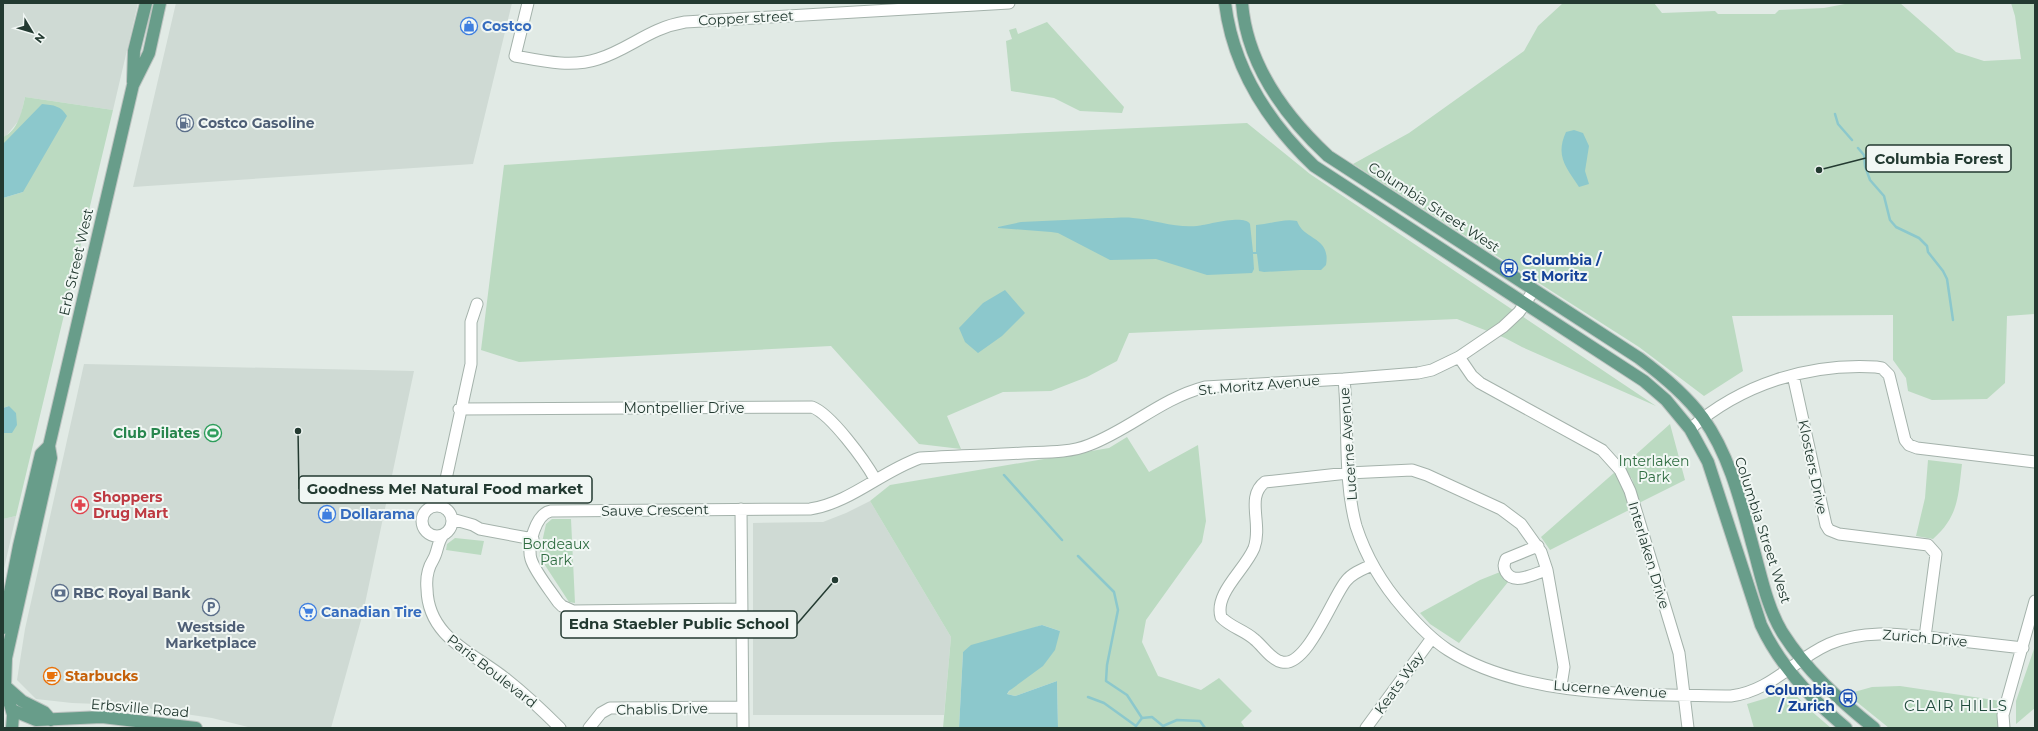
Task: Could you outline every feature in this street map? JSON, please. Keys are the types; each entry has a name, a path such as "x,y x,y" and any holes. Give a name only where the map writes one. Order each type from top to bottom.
{"main road":[{"name":"Erb Street West","path":"12,728 7,699 6,658 51,458 49,446 133,85 134,51 146,3"},
{"name":"Erb Street West","path":"133,85 149,53 160,3"},
{"path":"1225,3 1228,26 1250,86 1270,117 1297,150 1314,166 1644,381 1666,400 1690,429 1708,462 1761,625 1772,648 1810,696 1846,728"},
{"name":"Columbia Street West","path":"1242,3 1242,15 1251,46 1272,93 1298,128 1328,156 1344,168 1639,358 1684,396 1703,418 1726,459 1737,488 1765,590 1782,632 1802,660 1823,685 1874,728"},
{"name":"Erb Street West","path":"3,628 19,546 42,454 49,446"},
{"path":"7,699 22,701 44,712 51,720"},
{"name":"Erbsville Road","path":"7,699 36,720 102,717 196,728"}],"street":[{"name":"Copper street","path":"528,3 515,56 554,63 572,64 597,60 651,31 668,24 1009,3"},
{"name":"St. Moritz Avenue","path":"741,509 810,508 825,506 901,465 920,458 1062,451 1088,446 1108,437 1166,401 1187,392 1205,387 1418,373 1445,365 1507,324 1525,304 1534,290"},
{"path":"477,304 471,322 470,364 459,410 446,479 441,486 436,502 427,509 422,516 422,524 426,532 436,536 446,533 480,530 533,540"},
{"name":"Interlaken Drive","path":"1459,357 1472,376 1480,383 1598,448 1611,459 1620,470 1630,491 1682,667 1688,728"},
{"path":"1690,429 1716,408 1743,393 1771,382 1793,375 1829,367 1879,367 1889,375 1905,440 1909,445 1925,449 2035,462"},
{"name":"Klosters Drive","path":"1793,375 1826,525 1829,530 1840,534 1928,545 1936,554 1926,637"},
{"name":"Lucerne Avenue","path":"1344,378 1348,473 1356,526 1372,565 1388,592 1432,638 1448,650 1470,661 1513,678 1591,691 1730,696 1744,694 1760,689 1788,670"},
{"name":"Montpellier Drive","path":"459,410 812,407 822,412 857,450 875,479"},
{"path":"1372,565 1353,575 1346,581 1325,620 1300,654 1290,662 1283,663 1275,660 1254,639 1225,621 1219,612 1221,598 1251,554 1256,542 1258,524 1254,495 1258,487 1265,482 1403,469 1427,475 1508,514 1524,528 1538,546 1547,570 1564,667 1561,686"},
{"path":"446,479 448,486 446,501 451,514 446,533"},
{"path":"432,506 441,506 451,514 480,530"},
{"path":"741,509 742,728"},
{"name":"Sauve Crescent","path":"741,509 545,512 538,518 531,552 532,561 558,602 562,606 573,611 741,609"},
{"name":"Paris Boulevard","path":"426,532 429,543 428,558 430,563"},
{"name":"Paris Boulevard","path":"446,533 438,544 433,559 430,563 427,585 427,598 432,614 443,633 456,645 506,678 560,728"},
{"path":"1538,546 1506,559 1504,569 1510,577 1517,579 1547,570"},
{"path":"2004,728 2003,715 2035,601"},
{"name":"Zurich Drive","path":"1788,670 1814,651 1832,644 1868,634 1900,634 2023,648"},
{"name":"Keats Way","path":"1366,728 1432,638"},
{"name":"Chablis Drive","path":"589,728 601,713 610,708 742,707"}],"shaded area":[{"path":"3,3 138,3 113,110 25,97 20,119 6,136 3,137"},
{"path":"176,3 512,3 473,164 133,187"},
{"name":"Westside Marketplace","path":"84,364 414,371 363,613 331,728 252,728 212,718 125,705 72,703 36,699 17,680 25,629"},
{"path":"870,501 951,637 944,715 753,715 753,523 823,522"},
{"path":"16,516 3,573 3,519"}],"green space":[{"path":"1563,3 1654,3 1662,13 1715,11 1718,14 1775,14 1779,10 1824,8 1850,3 1900,3 1956,52 1984,61 2021,59 2015,16 2011,3 2035,3 2035,314 2007,316 2005,383 1987,399 1932,400 1908,391 1906,378 1893,360 1893,315 1732,316 1743,371 1704,396 1639,347 1353,164 1409,133 1524,51 1538,26"},
{"path":"1047,22 1124,107 1122,113 1080,111 1054,98 1011,91 1006,41 1012,39 1009,30 1016,28 1018,34"},
{"path":"25,97 113,110 16,516 3,519 3,433 12,433 9,406 3,408 3,198 23,192 5,144 3,144 3,137 16,125 21,114"},
{"path":"1247,123 1310,174 1656,406 1522,347 1505,338 1457,319 1129,333 1117,361 1087,377 1051,391 1003,392 947,416 961,449 919,444 831,346 519,362 481,350 504,165 833,142"},
{"name":"Interlaken Park","path":"1670,424 1685,480 1639,503 1632,479 1623,466"},
{"path":"1127,437 1149,472 1198,445 1206,521 1202,542 1146,620 1142,642 1158,676 1201,690 1219,678 1252,711 1241,722 1245,728 1058,728 1057,681 1015,696 1007,694 1060,631 1042,625 963,652 959,728 943,728 951,637 870,501 890,485 1109,448"},
{"path":"1928,460 1962,464 1958,496 1953,514 1942,530 1933,539 1916,536 1925,498"},
{"path":"1615,472 1624,489 1631,509 1550,550 1541,537"},
{"name":"Bordeaux Park","path":"552,519 571,519 575,603 569,602 539,556 546,524"},
{"path":"455,538 484,541 481,555 446,550 447,544"},
{"path":"1500,572 1508,582 1459,643 1430,624 1420,613 1480,580"},
{"path":"2035,646 2035,708 2016,724 2016,701"},
{"path":"1782,686 1788,687 1810,710 1831,728 1754,728 1747,704 1767,698"},
{"path":"1900,686 2001,701 2000,728 1889,728 1847,694 1872,687"}],"water":[{"path":"42,104 57,107 67,116 23,192 3,198 3,144"},
{"path":"1574,130 1583,133 1589,146 1585,171 1589,184 1579,187 1566,167 1562,155 1563,140 1566,132"},
{"path":"1124,218 1189,226 1233,220 1246,221 1250,224 1253,252 1256,252 1256,225 1292,220 1297,221 1305,232 1321,244 1325,249 1326,265 1321,270 1264,272 1259,271 1257,254 1253,254 1254,269 1252,273 1207,275 1156,259 1110,260 1058,233 998,228 1021,222"},
{"path":"1005,290 1025,313 1002,336 978,353 965,342 959,328 983,303"},
{"path":"9,406 16,413 17,425 12,433 3,433 3,408"},
{"path":"1042,625 1060,631 1055,650 1043,666 1007,694 1015,696 1057,681 1058,728 959,728 963,652 971,645"}],"waterway":[{"path":"1835,114 1838,124 1852,140"},
{"path":"1858,148 1864,155 1865,166 1870,180 1884,196 1890,220 1896,227 1919,238 1927,246 1928,252 1943,271 1947,279 1953,320"},
{"path":"1004,475 1062,540"},
{"path":"1078,556 1114,592 1118,610 1107,665 1106,681 1127,695 1142,718"},
{"path":"1088,697 1104,703 1136,726 1142,718 1152,717 1163,726 1177,720 1200,721 1205,728"}],"place":[{"name":"Costco","path":"469,26"},
{"name":"Costco Gasoline","path":"185,123"},
{"name":"Columbia Forest","path":"1819,170"},
{"name":"Columbia / St Moritz","path":"1509,268"},
{"name":"Goodness Me! Natural Food market","path":"298,431"},
{"name":"Club Pilates","path":"213,433"},
{"name":"Shoppers Drug Mart","path":"80,505"},
{"name":"Dollarama","path":"327,514"},
{"name":"Edna Staebler Public School","path":"835,580"},
{"name":"RBC Royal Bank","path":"60,593"},
{"name":"Westside Marketplace","path":"211,607"},
{"name":"Canadian Tire","path":"308,612"},
{"name":"Starbucks","path":"52,676"},
{"name":"Columbia / Zurich","path":"1848,698"}],"district":[{"name":"CLAIR HILLS","path":"1956,705"}]}
